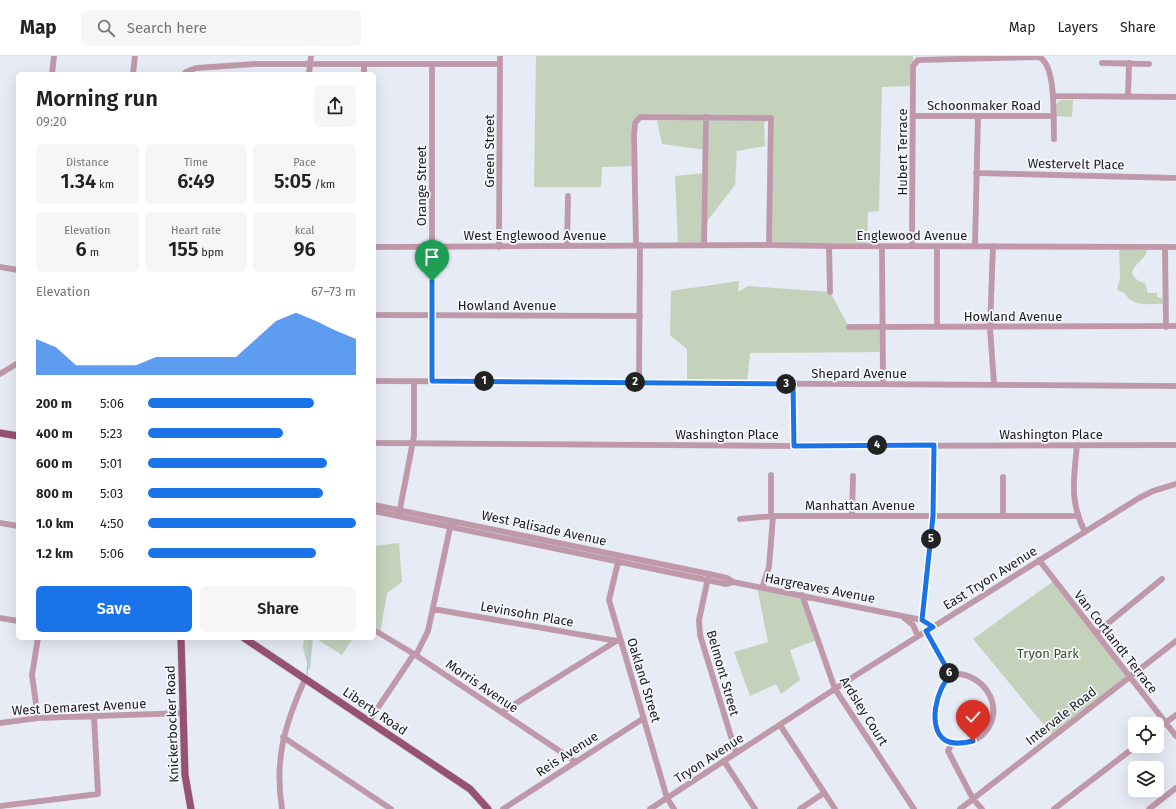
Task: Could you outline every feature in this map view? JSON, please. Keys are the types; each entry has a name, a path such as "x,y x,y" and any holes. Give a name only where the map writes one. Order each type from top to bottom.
{"main road":[{"path":"0,428 16,432"},
{"path":"0,433 16,436"},
{"name":"Knickerbocker Road","path":"181,640 185,776 191,809"},
{"name":"Liberty Road","path":"247,640 470,789 488,809"}],"street":[{"path":"52,72 54,56"},
{"path":"133,72 135,56"},
{"path":"309,72 310,56"},
{"name":"Green Street","path":"499,247 500,56"},
{"name":"Hubert Terrace","path":"912,246 913,66 918,60 1039,57 1045,61 1047,65 1053,96"},
{"path":"1102,63 1149,64"},
{"path":"187,72 196,68 255,64 500,64"},
{"path":"364,64 364,72"},
{"name":"Orange Street","path":"432,64 432,381"},
{"path":"1128,97 1129,64"},
{"path":"1054,139 1053,96 1176,97"},
{"name":"Schoonmaker Road","path":"913,116 1054,116"},
{"path":"975,246 978,116"},
{"path":"639,382 640,316 634,134 635,122 640,117 771,118 769,244"},
{"path":"704,245 706,117"},
{"name":"Westervelt Place","path":"976,173 1176,178"},
{"path":"567,246 568,196"},
{"name":"Englewood Avenue","path":"649,245 769,244 937,247 1176,247"},
{"name":"West Englewood Avenue","path":"376,247 649,245"},
{"path":"829,246 830,292"},
{"path":"882,246 883,384"},
{"path":"993,246 990,328 994,384"},
{"path":"937,247 937,327"},
{"path":"1165,247 1166,326"},
{"path":"0,267 16,270"},
{"name":"Howland Avenue","path":"376,315 640,316"},
{"name":"Howland Avenue","path":"849,327 883,326 990,328 1176,326"},
{"path":"0,374 16,364"},
{"name":"Shepard Avenue","path":"376,381 1176,386"},
{"path":"399,513 413,443 415,424 414,381"},
{"path":"793,384 794,446"},
{"name":"Washington Place","path":"376,443 794,446 1176,445"},
{"path":"922,620 933,516 934,445"},
{"path":"1077,445 1073,488 1077,516 1085,532"},
{"path":"762,588 769,567 772,516 771,475"},
{"path":"852,516 853,476"},
{"path":"1003,477 1003,516"},
{"name":"East Tryon Avenue","path":"780,725 918,636 1140,498 1153,491 1176,484"},
{"name":"West Palisade Avenue","path":"376,506 399,513 708,577"},
{"name":"West Palisade Avenue","path":"376,511 399,513"},
{"name":"Manhattan Avenue","path":"740,519 772,516 1077,516"},
{"path":"0,523 16,526"},
{"path":"369,721 425,640 451,524"},
{"name":"Oakland Street","path":"618,559 609,600 619,640 644,718 667,798 674,809"},
{"name":"Van Cortlandt Terrace","path":"1039,560 1176,736"},
{"name":"Hargreaves Avenue","path":"708,577 727,578 733,582 901,615 922,620 933,627"},
{"name":"Belmont Street","path":"708,577 699,620 700,635 736,753"},
{"path":"1096,633 1162,579"},
{"name":"Ardsley Court","path":"802,595 835,689 914,809"},
{"name":"Levinsohn Place","path":"433,608 619,640"},
{"path":"901,615 913,625 918,636"},
{"path":"0,618 16,621"},
{"name":"Morris Avenue","path":"376,631 415,655 576,762"},
{"path":"926,631 951,676"},
{"path":"38,640 32,675 38,718"},
{"path":"502,712 619,640"},
{"name":"Intervale Road","path":"960,809 1176,641"},
{"path":"965,674 978,681 988,692 993,704 994,711 990,725 983,735 973,741 952,743 944,740 939,734 936,718 937,695 945,681 951,676 965,674"},
{"path":"282,809 279,774 283,737 292,708 305,679"},
{"name":"West Demarest Avenue","path":"0,723 38,718 184,713"},
{"path":"1166,723 1176,715"},
{"path":"0,806 98,794 94,716"},
{"name":"Reis Avenue","path":"503,809 644,718"},
{"path":"780,725 834,809"},
{"name":"Tryon Avenue","path":"650,809 780,725"},
{"path":"283,737 391,809"},
{"path":"952,743 948,751 974,799 982,809"},
{"path":"1054,809 1128,752"},
{"path":"724,761 755,809"},
{"path":"1149,809 1176,788"},
{"path":"800,809 824,793"}],"green space":[{"path":"536,56 913,56 913,86 882,87 879,211 868,212 867,246 769,245 770,118 764,123 765,146 737,151 735,185 708,220 704,245 678,245 675,176 705,173 706,150 662,144 656,116 637,120 635,166 602,167 601,187 534,187"},
{"path":"1061,100 1073,100 1072,117 1055,116 1055,105"},
{"path":"1119,247 1148,247 1147,252 1135,267 1132,274 1138,281 1145,283 1148,293 1157,293 1157,297 1166,299 1166,304 1144,304 1135,302 1117,289 1120,279"},
{"path":"739,281 738,292 748,286 830,292 849,327 883,326 883,352 750,353 747,383 687,382 687,349 670,335 671,291"},
{"path":"399,543 402,582 387,593 380,634 376,631 376,546"},
{"name":"Tryon Park","path":"1055,580 1130,677 1053,736 973,639"},
{"path":"757,587 802,595 817,640 790,650 800,680 781,694 776,684 750,696 734,652 768,642"},
{"path":"304,640 313,640 310,670 308,668 303,647"},
{"path":"318,640 352,640 342,655"}],"waterway":[{"path":"307,674 310,640"}],"route":[{"path":"432,281 432,381 793,384 794,446 934,445 933,516 922,620 926,621 933,627 926,631 951,676 945,681 937,695 936,718 939,734 944,740 952,743 973,741"}]}
